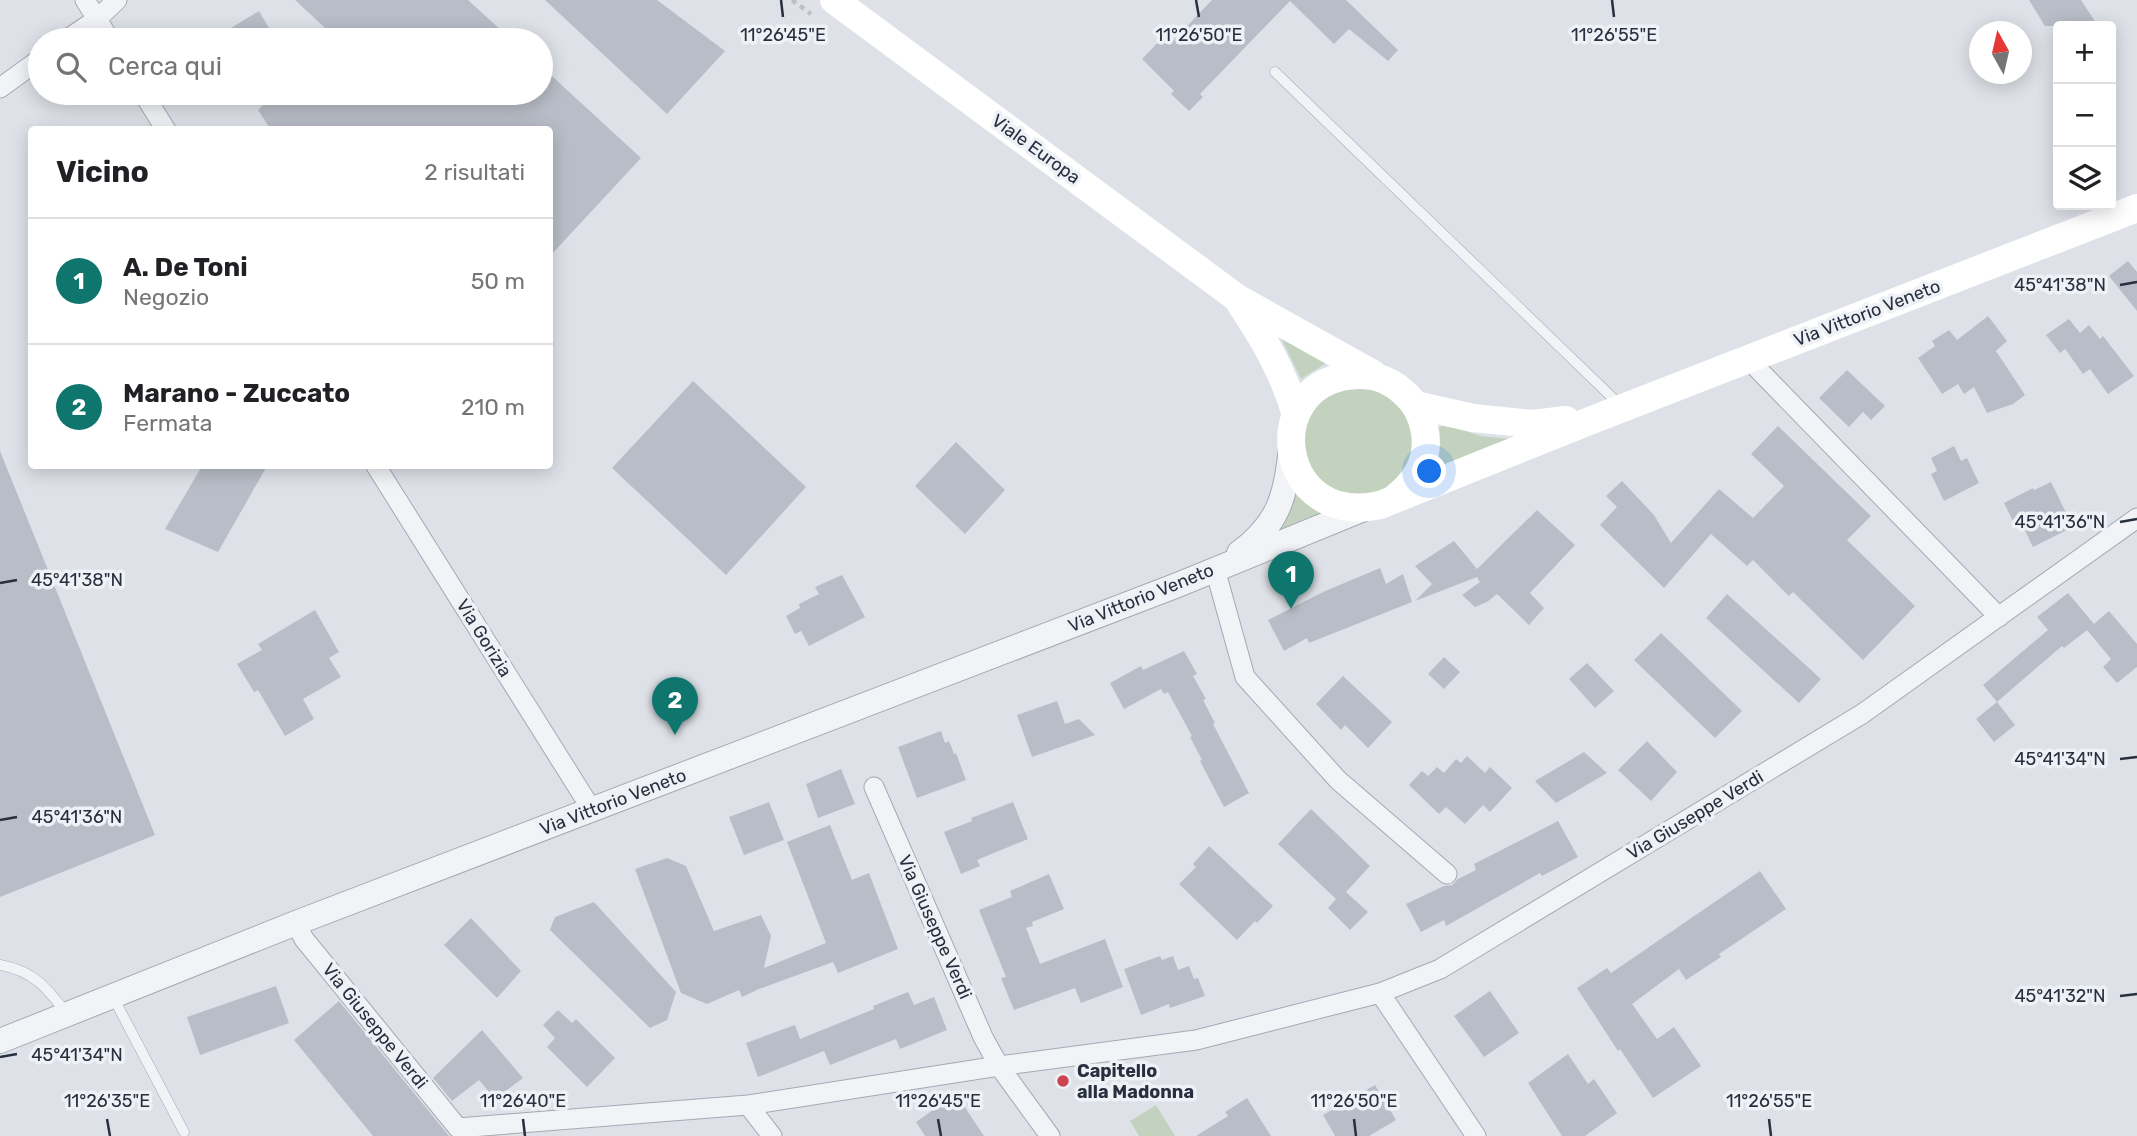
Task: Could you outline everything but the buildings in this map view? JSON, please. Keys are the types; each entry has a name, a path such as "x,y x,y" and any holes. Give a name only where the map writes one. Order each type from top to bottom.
{"main road":[{"name":"Viale Europa","path":"824,8 1237,298 1378,377"},
{"name":"Via Vittorio Veneto","path":"1364,509 2137,208"},
{"name":"Viale Europa","path":"1237,298 1274,356 1288,386 1296,415"},
{"path":"1296,415 1307,398 1322,385 1340,377 1359,374 1378,377"},
{"name":"Via Vittorio Veneto","path":"1378,377 1405,393 1415,405 1426,438 1419,472 1409,486 1395,498"},
{"name":"Via Vittorio Veneto","path":"1415,405 1473,418 1533,424 1597,418"},
{"name":"Via Vittorio Veneto","path":"1291,449 1291,431 1296,415"},
{"path":"1291,449 1296,469 1307,486 1324,500 1343,508 1364,509"}],"street":[{"path":"85,0 103,28"},
{"path":"84,28 117,0"},
{"path":"0,88 28,68"},
{"path":"150,105 164,126"},
{"path":"1749,359 1999,617"},
{"name":"Via Vittorio Veneto","path":"1221,567 1254,543 1276,515 1286,487 1291,449"},
{"name":"Via Gorizia","path":"378,469 592,810"},
{"name":"Via Vittorio Veneto","path":"0,1041 296,923 1221,567 1364,509"},
{"name":"Via Giuseppe Verdi","path":"296,923 304,939 461,1132 662,1119 999,1066 1196,1040 1380,993 1440,969 1851,721 2137,518"},
{"path":"1221,567 1245,677 1338,780 1447,874"},
{"name":"Via Giuseppe Verdi","path":"874,787 983,1037 999,1066 1050,1136"},
{"path":"1380,993 1476,1136"},
{"path":"748,1105 772,1136"}],"lane":[{"path":"1275,72 1624,409"},
{"path":"0,965 37,979 67,1014"},
{"path":"113,996 184,1132"}],"path":[{"path":"792,0 824,8"}],"green space":[{"path":"1279,334 1328,362 1301,379"},
{"path":"1358,388 1379,392 1396,404 1408,421 1412,442 1408,463 1396,480 1379,492 1358,496 1337,492 1320,480 1308,463 1304,442 1308,421 1320,404 1337,392"},
{"path":"1443,424 1481,436 1511,439 1433,478 1439,453 1439,428"},
{"path":"1296,495 1328,519 1265,547 1291,496"},
{"path":"1156,1105 1175,1136 1139,1136 1130,1121"}],"place":[{"name":"A. De Toni","path":"1291,609"},
{"name":"Marano - Zuccato","path":"675,735"},
{"name":"Capitello alla Madonna","path":"1063,1081"}]}
